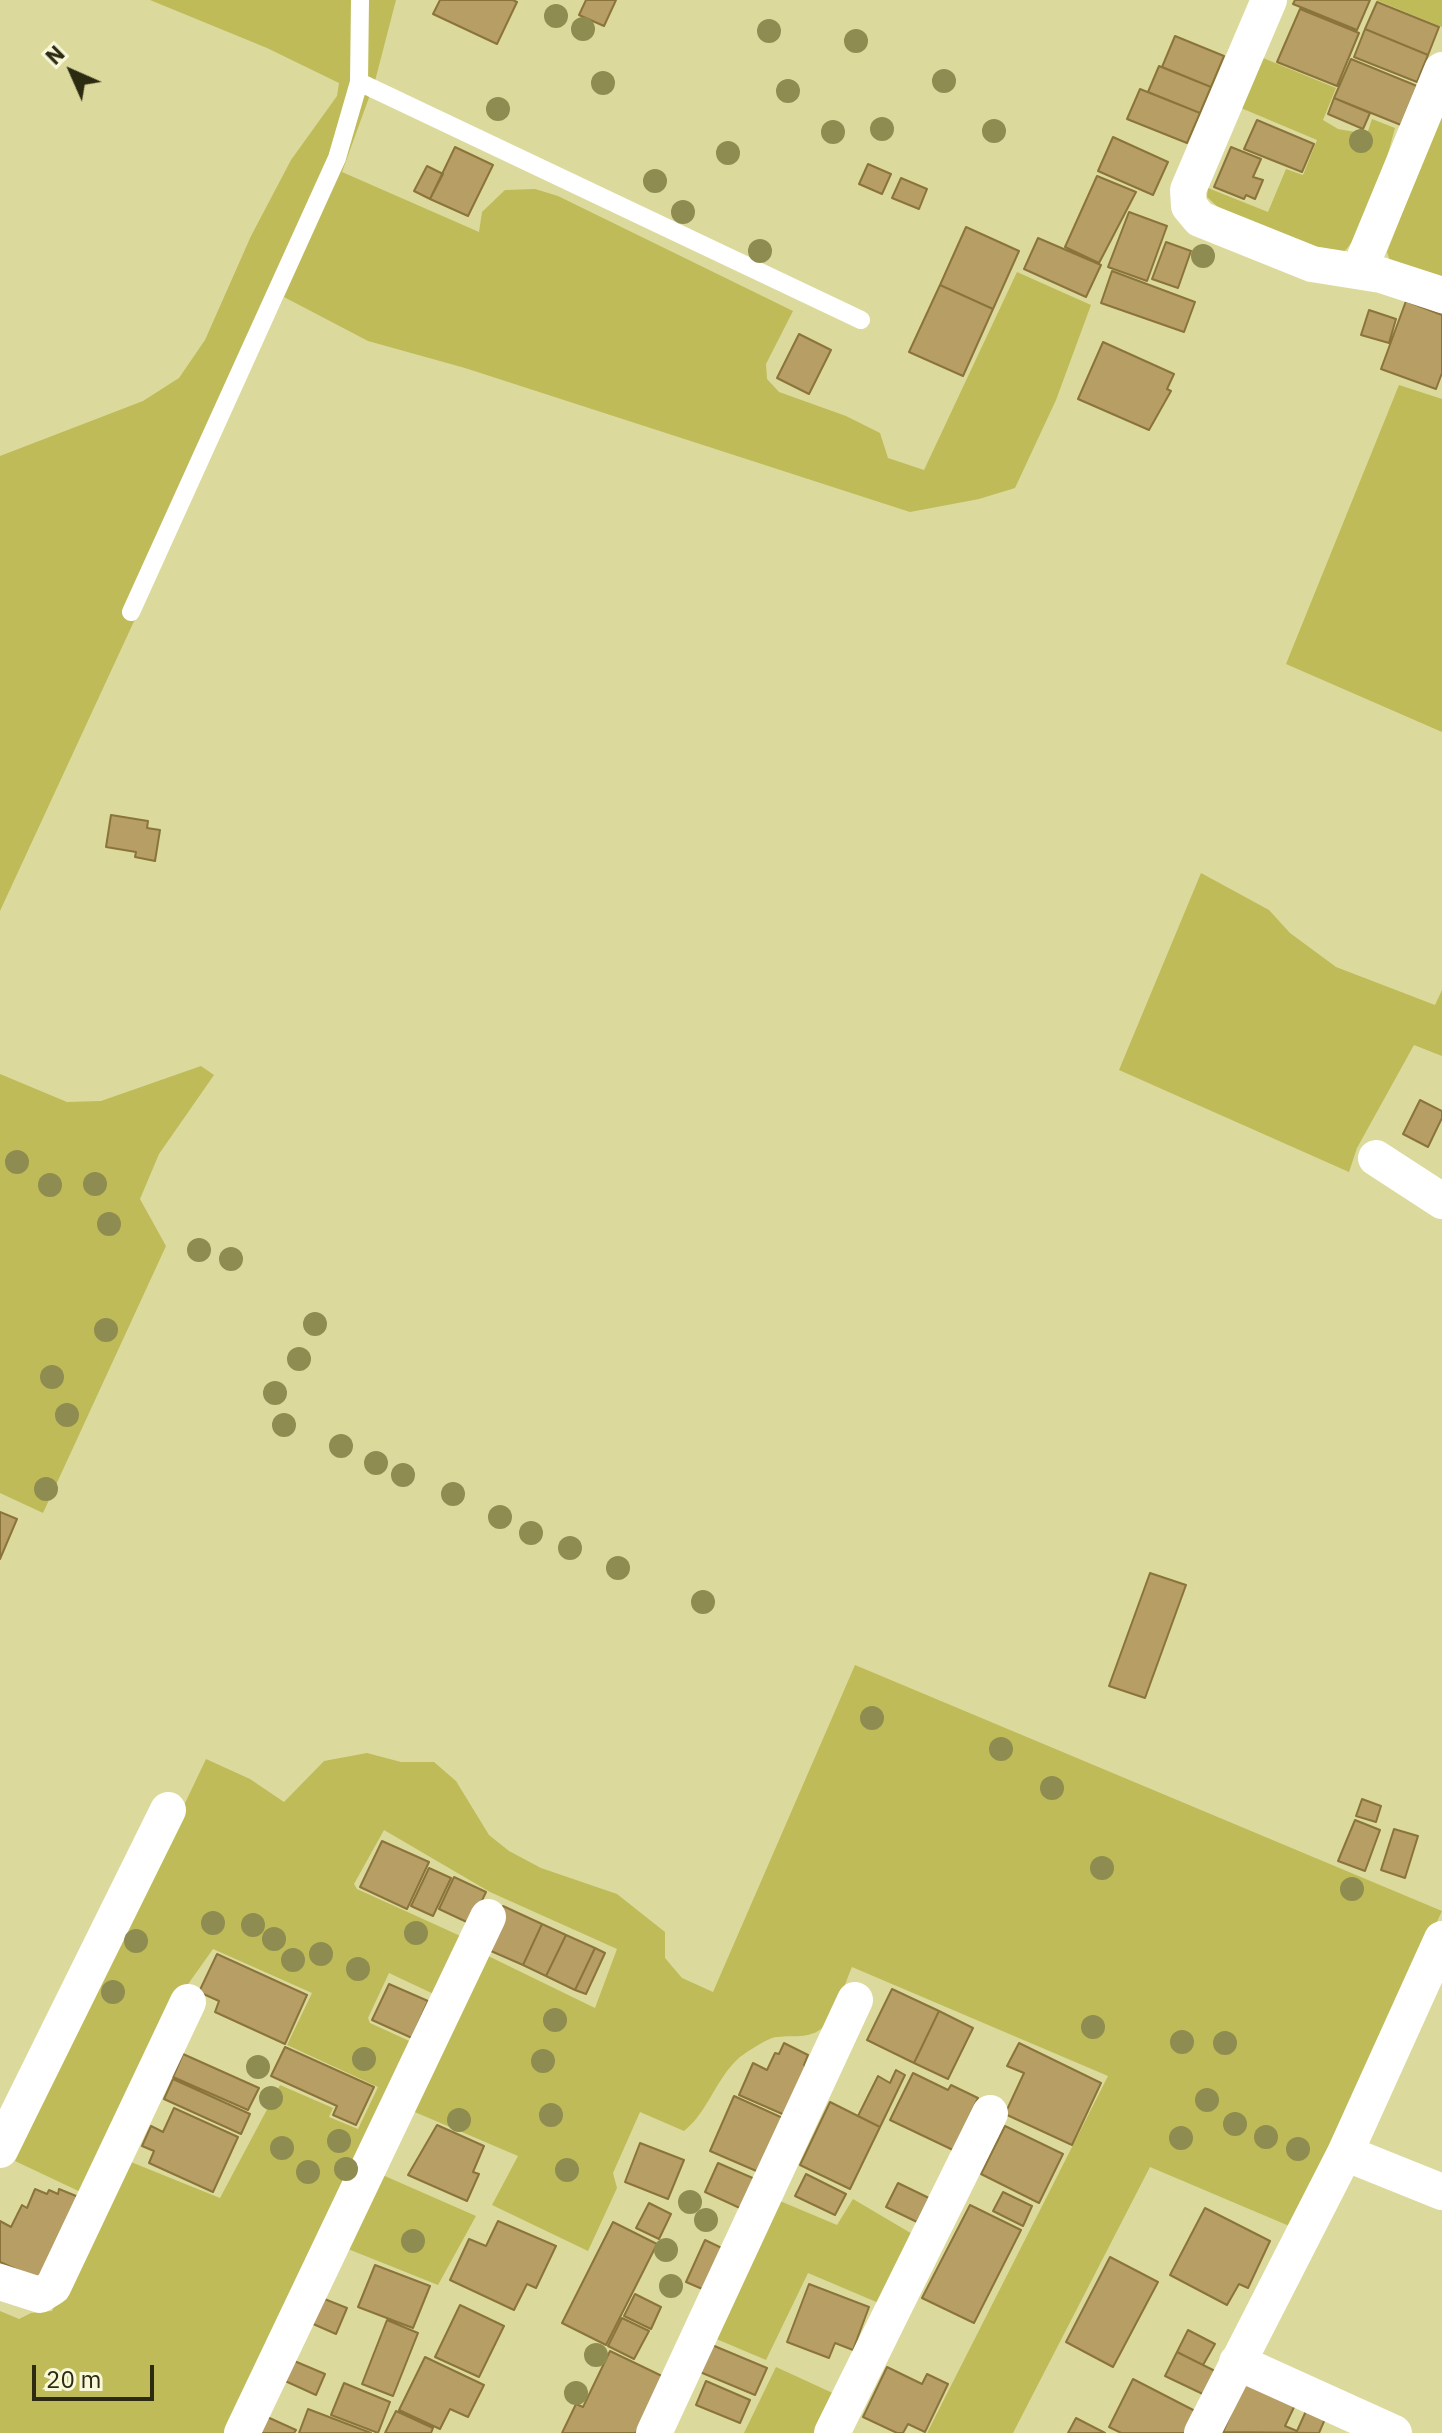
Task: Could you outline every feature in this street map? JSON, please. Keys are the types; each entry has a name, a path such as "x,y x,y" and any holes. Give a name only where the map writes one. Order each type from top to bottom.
{"street":[{"path":"1269,0 1188,190 1189,206 1200,219 1312,264 1359,271 1442,295"},
{"path":"1359,271 1442,70"},
{"path":"1376,1158 1442,1201"},
{"path":"0,2150 168,1810"},
{"path":"242,2433 488,1917"},
{"path":"1202,2433 1345,2153 1442,1939"},
{"path":"654,2433 855,2000"},
{"path":"0,2282 40,2295 53,2287 188,2002"},
{"path":"832,2433 990,2113"},
{"path":"1345,2153 1442,2192"},
{"path":"1237,2362 1394,2433"}],"lane":[{"path":"131,612 337,158 359,82 360,0"},
{"path":"359,82 861,320"}],"shaded area":[{"path":"150,0 396,0 375,81 342,172 479,232 482,212 505,190 535,189 558,196 793,311 766,364 767,379 779,392 846,416 880,433 888,458 924,470 1017,272 1091,305 1056,400 1015,488 979,499 910,512 465,368 368,341 284,297 0,911 0,456 143,401 179,378 205,340 251,236 291,160 337,96 339,83 267,48"},
{"path":"1376,0 1442,0 1442,27"},
{"path":"1263,58 1336,88 1323,120 1338,129 1367,134 1372,119 1395,128 1366,217 1358,233 1337,258 1220,209 1207,197 1208,188 1268,212 1286,169 1303,175 1317,140 1241,108"},
{"path":"1442,111 1442,280 1390,261 1387,252"},
{"path":"1399,385 1442,399 1442,732 1286,664"},
{"path":"1201,873 1269,910 1290,933 1336,967 1435,1005 1442,990 1442,1056 1414,1045 1357,1148 1349,1172 1119,1070"},
{"path":"201,1066 214,1075 159,1154 140,1199 166,1246 43,1513 0,1493 0,1074 67,1102 101,1101"},
{"path":"855,1665 1442,1911 1294,2228 1150,2167 1013,2433 927,2433 1108,2076 852,1967 835,2008 821,2029 810,2034 772,2038 740,2057 724,2075 700,2114 684,2131 640,2112 613,2173 617,2188 588,2251 492,2205 518,2156 410,2110 482,1953 595,2008 617,1949 490,1892 384,1830 354,1884 357,1889 467,1939 440,1997 389,1973 368,2018 370,2023 416,2044 229,2433 0,2433 0,2311 19,2319 31,2313 52,2311 126,2160 220,2198 280,2085 333,2108 329,2117 358,2129 378,2087 287,2045 312,1993 213,1949 186,1987 87,2195 15,2161 206,1759 250,1779 284,1802 324,1761 367,1753 401,1762 434,1762 456,1781 489,1835 509,1851 541,1868 617,1894 665,1932 665,1958 682,1978 713,1992"},
{"path":"378,2173 476,2216 438,2285 343,2247"},
{"path":"853,2199 914,2235 881,2304 808,2273 766,2360 714,2338 780,2201 837,2225"},
{"path":"776,2367 837,2395 820,2433 744,2433"}],"building":[{"path":"440,0 517,2 497,44 433,14"},
{"path":"586,0 616,0 604,26 579,15"},
{"path":"1295,0 1370,0 1357,30 1293,4"},
{"path":"1377,2 1439,27 1428,55 1365,29"},
{"path":"1300,9 1359,33 1337,86 1277,62"},
{"path":"1365,29 1428,55 1417,82 1354,57"},
{"path":"1175,36 1224,56 1211,87 1162,67"},
{"path":"1351,59 1417,86 1401,125 1334,98"},
{"path":"1159,66 1211,87 1200,113 1148,92"},
{"path":"1140,89 1200,113 1187,143 1127,119"},
{"path":"1334,98 1370,113 1363,129 1328,114"},
{"path":"1257,120 1314,144 1302,172 1244,149"},
{"path":"1113,137 1168,162 1153,195 1098,171"},
{"path":"455,147 493,165 468,216 430,199"},
{"path":"1231,147 1261,159 1253,177 1263,180 1255,199 1246,195 1244,199 1214,187"},
{"path":"868,164 891,174 882,194 859,184"},
{"path":"427,166 443,174 430,199 414,191"},
{"path":"1097,176 1136,192 1099,263 1065,247"},
{"path":"901,178 927,189 919,209 892,198"},
{"path":"1129,212 1167,226 1147,281 1108,267"},
{"path":"966,227 1019,251 993,309 940,285"},
{"path":"1038,238 1101,265 1086,297 1024,269"},
{"path":"1166,242 1191,251 1178,288 1152,279"},
{"path":"1112,271 1195,302 1184,332 1101,303"},
{"path":"940,285 993,309 963,376 909,352"},
{"path":"1406,301 1442,315 1442,373 1436,389 1381,369"},
{"path":"1369,310 1396,319 1389,343 1361,335"},
{"path":"799,334 831,350 809,394 777,378"},
{"path":"1103,342 1174,374 1167,389 1171,391 1149,430 1078,399"},
{"path":"111,815 148,821 147,828 160,830 155,861 135,857 136,852 106,847"},
{"path":"1420,1100 1442,1111 1442,1118 1428,1147 1403,1134"},
{"path":"0,1512 17,1519 0,1559"},
{"path":"1150,1573 1186,1585 1145,1698 1109,1686"},
{"path":"1362,1799 1381,1806 1376,1822 1356,1816"},
{"path":"1355,1820 1380,1830 1365,1871 1338,1861"},
{"path":"1394,1829 1418,1836 1405,1878 1381,1870"},
{"path":"382,1841 429,1862 407,1909 360,1887"},
{"path":"429,1868 451,1878 433,1916 411,1906"},
{"path":"454,1877 486,1892 471,1924 439,1909"},
{"path":"503,1906 542,1924 523,1965 491,1951 493,1926"},
{"path":"542,1924 566,1935 546,1976 523,1965"},
{"path":"566,1935 595,1948 575,1990 546,1976"},
{"path":"595,1948 605,1953 586,1994 575,1990"},
{"path":"217,1954 307,1995 285,2044 215,2012 219,2001 199,1992"},
{"path":"389,1984 428,2001 412,2038 372,2020"},
{"path":"892,1989 939,2011 914,2063 867,2040"},
{"path":"939,2011 973,2028 948,2079 914,2063"},
{"path":"784,2043 808,2055 804,2065 808,2068 787,2116 739,2095 753,2063 767,2070"},
{"path":"1019,2043 1101,2083 1072,2145 1005,2114 1024,2073 1007,2066"},
{"path":"285,2047 374,2087 356,2125 333,2115 337,2106 271,2076"},
{"path":"183,2054 259,2088 248,2110 173,2077"},
{"path":"896,2070 905,2075 880,2127 858,2116 878,2076 890,2083"},
{"path":"913,2073 948,2090 951,2085 978,2098 953,2150 890,2120"},
{"path":"173,2079 250,2114 241,2134 164,2099"},
{"path":"734,2096 785,2119 761,2173 710,2151"},
{"path":"830,2102 880,2127 850,2189 800,2165"},
{"path":"174,2108 238,2137 213,2192 149,2163 154,2151 142,2146 151,2126 163,2132"},
{"path":"437,2125 484,2146 473,2172 479,2174 467,2201 408,2175"},
{"path":"1005,2126 1063,2154 1039,2203 981,2174"},
{"path":"640,2143 684,2160 668,2199 625,2182"},
{"path":"718,2163 755,2179 742,2209 705,2192"},
{"path":"806,2174 846,2194 835,2215 795,2196"},
{"path":"898,2183 929,2198 917,2222 886,2207"},
{"path":"35,2189 58,2194 59,2189 81,2198 44,2282 0,2262 0,2221 11,2227 22,2205 27,2208"},
{"path":"1003,2192 1032,2206 1023,2226 993,2211"},
{"path":"649,2203 671,2214 659,2239 636,2228"},
{"path":"970,2205 1021,2230 974,2323 922,2298"},
{"path":"1205,2208 1270,2241 1248,2288 1239,2284 1227,2305 1170,2275"},
{"path":"498,2221 556,2246 536,2288 527,2284 514,2310 450,2280 469,2239 486,2246"},
{"path":"613,2222 657,2244 606,2345 562,2323"},
{"path":"705,2240 726,2250 707,2291 686,2282"},
{"path":"1110,2257 1158,2282 1113,2367 1066,2342"},
{"path":"375,2265 430,2286 413,2328 358,2307"},
{"path":"809,2284 869,2307 853,2350 835,2343 829,2358 787,2342"},
{"path":"635,2294 661,2307 651,2329 624,2316"},
{"path":"322,2298 347,2308 336,2334 311,2323"},
{"path":"460,2305 504,2326 479,2377 435,2357"},
{"path":"622,2318 649,2331 634,2359 608,2346"},
{"path":"387,2320 418,2333 393,2396 362,2384"},
{"path":"1188,2330 1215,2344 1203,2365 1177,2352"},
{"path":"712,2345 767,2368 755,2395 700,2372"},
{"path":"610,2351 664,2377 636,2433 562,2433 576,2404 583,2407"},
{"path":"1177,2352 1219,2373 1207,2396 1165,2376"},
{"path":"425,2357 484,2385 468,2417 450,2409 440,2429 399,2410"},
{"path":"292,2360 325,2374 316,2395 283,2380"},
{"path":"887,2367 922,2384 927,2374 948,2384 925,2432 908,2424 903,2433 897,2433 863,2417"},
{"path":"1133,2379 1199,2413 1189,2433 1121,2433 1109,2427"},
{"path":"706,2381 750,2400 740,2423 696,2405"},
{"path":"344,2383 390,2402 378,2433 331,2415"},
{"path":"1244,2383 1295,2405 1285,2426 1297,2431 1306,2411 1325,2419 1319,2433 1223,2432"},
{"path":"308,2409 371,2433 299,2433"},
{"path":"396,2411 433,2428 431,2433 385,2433"},
{"path":"265,2416 296,2430 294,2433 259,2433"},
{"path":"1076,2418 1105,2433 1068,2433"}]}
